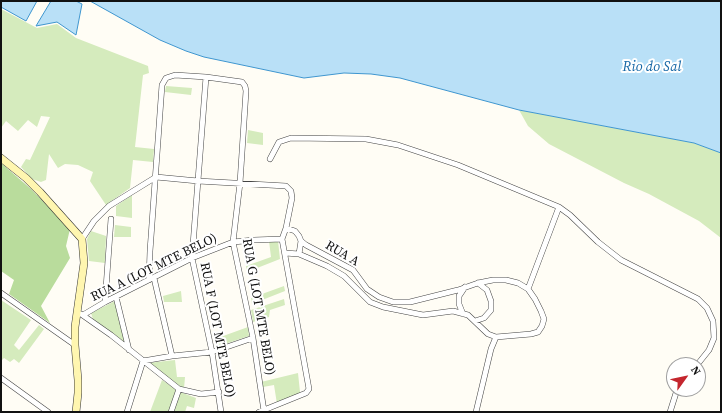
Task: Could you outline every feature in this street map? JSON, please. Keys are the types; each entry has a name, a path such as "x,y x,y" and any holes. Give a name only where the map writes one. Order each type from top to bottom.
{"street":[{"path":"172,356 151,279 150,251 161,90 166,78 175,75 206,77"},
{"name":"RUA G (LOT MTE BELO)","path":"206,77 243,83 246,91 240,183 233,242 253,338 261,411"},
{"name":"RUA F (LOT MTE BELO)","path":"206,77 192,258 212,352 221,412"},
{"path":"270,159 279,142 291,138 366,139 398,145 458,165 559,207 570,215 598,242 621,260 698,299 707,308 713,321 714,338 709,350 703,357"},
{"path":"1,158 35,188 82,239 84,263 80,313 75,345 78,380 76,412"},
{"path":"82,239 94,221 109,206 156,176 198,181 286,186 291,190 292,198 286,228 282,239 310,389 306,393 261,411"},
{"path":"476,412 491,349 496,337 532,334 538,332 542,326 544,319 541,311 528,289 559,207"},
{"path":"105,302 110,219"},
{"name":"RUA A","path":"286,228 295,231 301,241 306,245 353,270 366,290 393,302 410,302 494,280 506,280 518,283 528,289"},
{"name":"RUA A (LOT MTE BELO)","path":"80,313 192,258 233,242 282,239"},
{"path":"299,254 301,241"},
{"name":"RUA A","path":"285,253 299,254 344,276 370,302 383,307 423,315 453,311 468,315 488,334 496,337"},
{"path":"475,321 484,318 491,310 491,300 487,290 478,283"},
{"path":"463,314 459,304 459,296 465,288"},
{"path":"448,292 459,296"},
{"path":"1,293 75,345"},
{"path":"116,296 130,351"},
{"path":"453,311 459,304"},
{"path":"80,313 111,335 178,389 201,394 219,392"},
{"path":"143,361 172,356 212,352 253,338"},
{"path":"127,412 143,361"},
{"path":"1,378 48,412"},
{"path":"171,412 178,389"},
{"path":"670,412 676,397"},
{"path":"217,412 220,406"}],"green space":[{"path":"1,9 37,28 57,24 76,38 148,66 149,73 143,75 135,147 154,149 153,162 133,160 130,188 106,205 90,181 93,172 78,165 65,164 58,168 49,154 46,180 41,182 32,179 21,167 26,159 30,160 50,117 41,116 37,127 28,120 18,131 6,121 1,128"},
{"path":"166,86 192,88 191,95 165,92"},
{"path":"519,110 694,143 721,153 721,238 699,221 549,144 528,126"},
{"path":"248,130 263,133 263,145 247,143"},
{"path":"1,163 31,189 70,229 66,246 70,258 41,306 50,323 9,294 14,280 1,271"},
{"path":"132,195 132,218 116,216 116,206"},
{"path":"115,225 131,227 131,237 114,237"},
{"path":"91,231 106,236 105,263 89,261 87,239"},
{"path":"269,241 278,241 280,259 247,272 246,266 271,257"},
{"path":"284,286 285,291 252,304 251,298"},
{"path":"181,291 182,302 164,302 163,296"},
{"path":"284,299 285,305 270,310 269,317 253,322 251,310"},
{"path":"1,300 31,320 14,345 19,350 39,325 44,329 19,363 14,359 10,362 4,358 1,361"},
{"path":"115,301 125,343 93,319 91,313"},
{"path":"248,327 249,336 216,347 215,339"},
{"path":"175,360 177,377 185,377 184,389 148,363"},
{"path":"298,373 300,392 299,397 277,404 274,385 263,387 261,382"},
{"path":"162,380 176,389 169,412 150,412"},
{"path":"180,392 196,398 194,408 187,406 185,412 174,412"}],"water":[{"path":"1,1 37,1 26,21 1,7"},
{"path":"51,1 76,1 82,4 76,35 57,22 36,26"},
{"name":"Rio do Sal","path":"90,1 721,1 721,153 694,143 519,110 400,78 371,74 344,73 304,78 204,57 160,40"}]}
